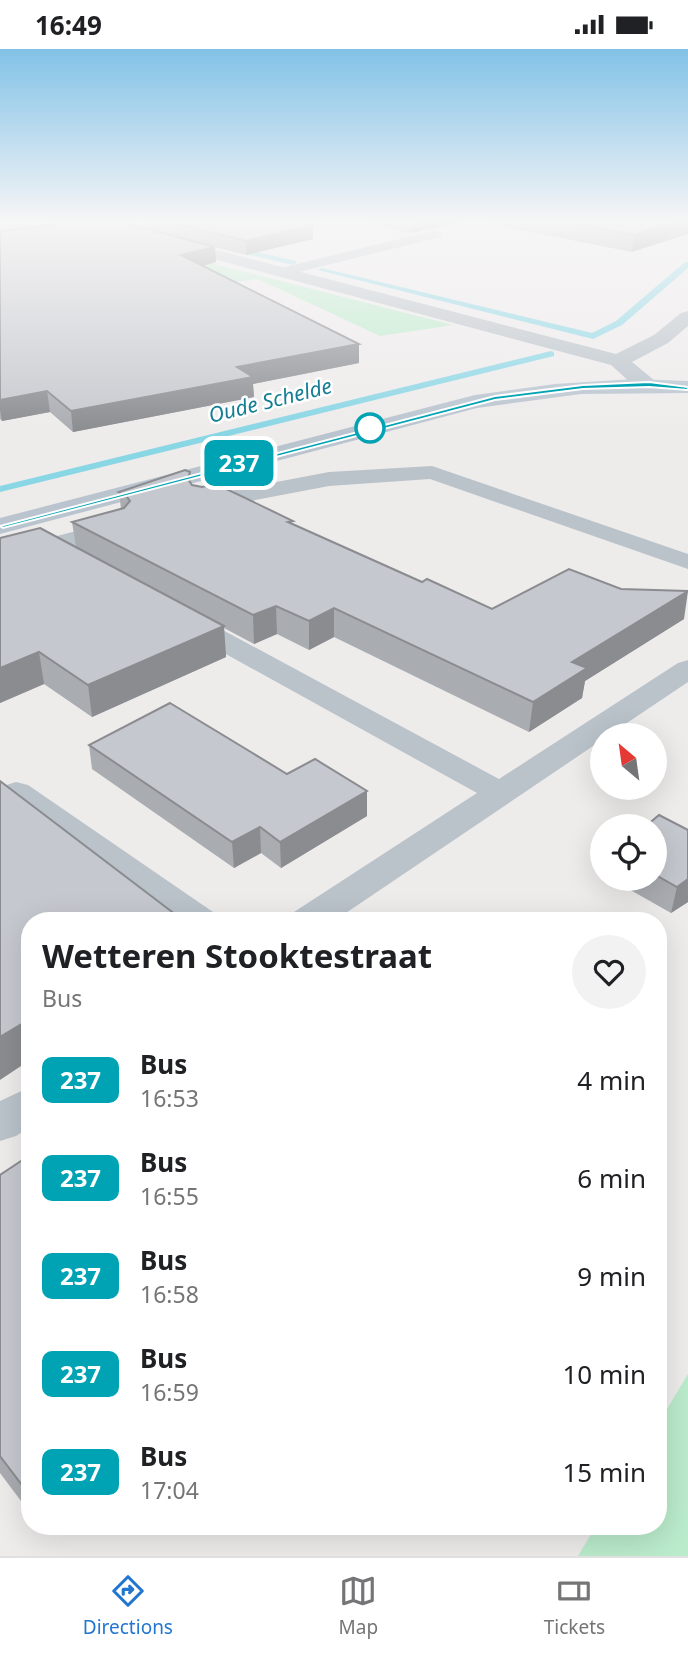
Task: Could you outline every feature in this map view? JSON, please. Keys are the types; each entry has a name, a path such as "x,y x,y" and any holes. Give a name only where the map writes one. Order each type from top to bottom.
{"street":[{"path":"359,292 618,361 649,385"},
{"path":"618,361 661,339 688,317"},
{"path":"0,526 475,402 546,390 649,385 688,387"}],"lane":[{"path":"202,503 329,479 432,472 688,562"},
{"path":"0,559 118,527"},
{"path":"48,546 85,566"},
{"path":"158,606 501,793"},
{"path":"321,912 688,669"},
{"path":"5,790 188,912"},
{"path":"0,1123 21,1110"}],"green space":[{"path":"287,292 325,292 453,325 380,336"},
{"path":"688,1374 688,1556 578,1556 591,1535 667,1535 667,1409"}],"building":[{"path":"0,292 256,292 359,344 237,367 253,377 71,411 47,391 0,400"},
{"path":"185,470 190,472 188,479 192,485 202,487 216,484 293,521 288,522 422,582 427,579 492,609 569,569 621,589 688,591 572,662 587,668 533,702 334,608 309,621 276,606 253,615 72,522 124,508 130,501 125,494 119,492"},
{"path":"40,528 224,626 88,685 39,652 0,668 0,538"},
{"path":"170,703 287,774 315,759 367,791 280,842 260,827 232,842 89,745"},
{"path":"0,781 172,912 21,912 21,1024 0,1037"},
{"path":"667,819 688,830 688,879 677,887 667,881"},
{"path":"21,1161 21,1484 0,1456 0,1175"}],"waterway":[{"path":"414,292 593,336 619,323 655,292"},
{"name":"Oude Schelde","path":"0,489 551,354"}],"bus line":[{"name":"237","path":"0,526 432,412 514,394 583,387 688,387"}]}
